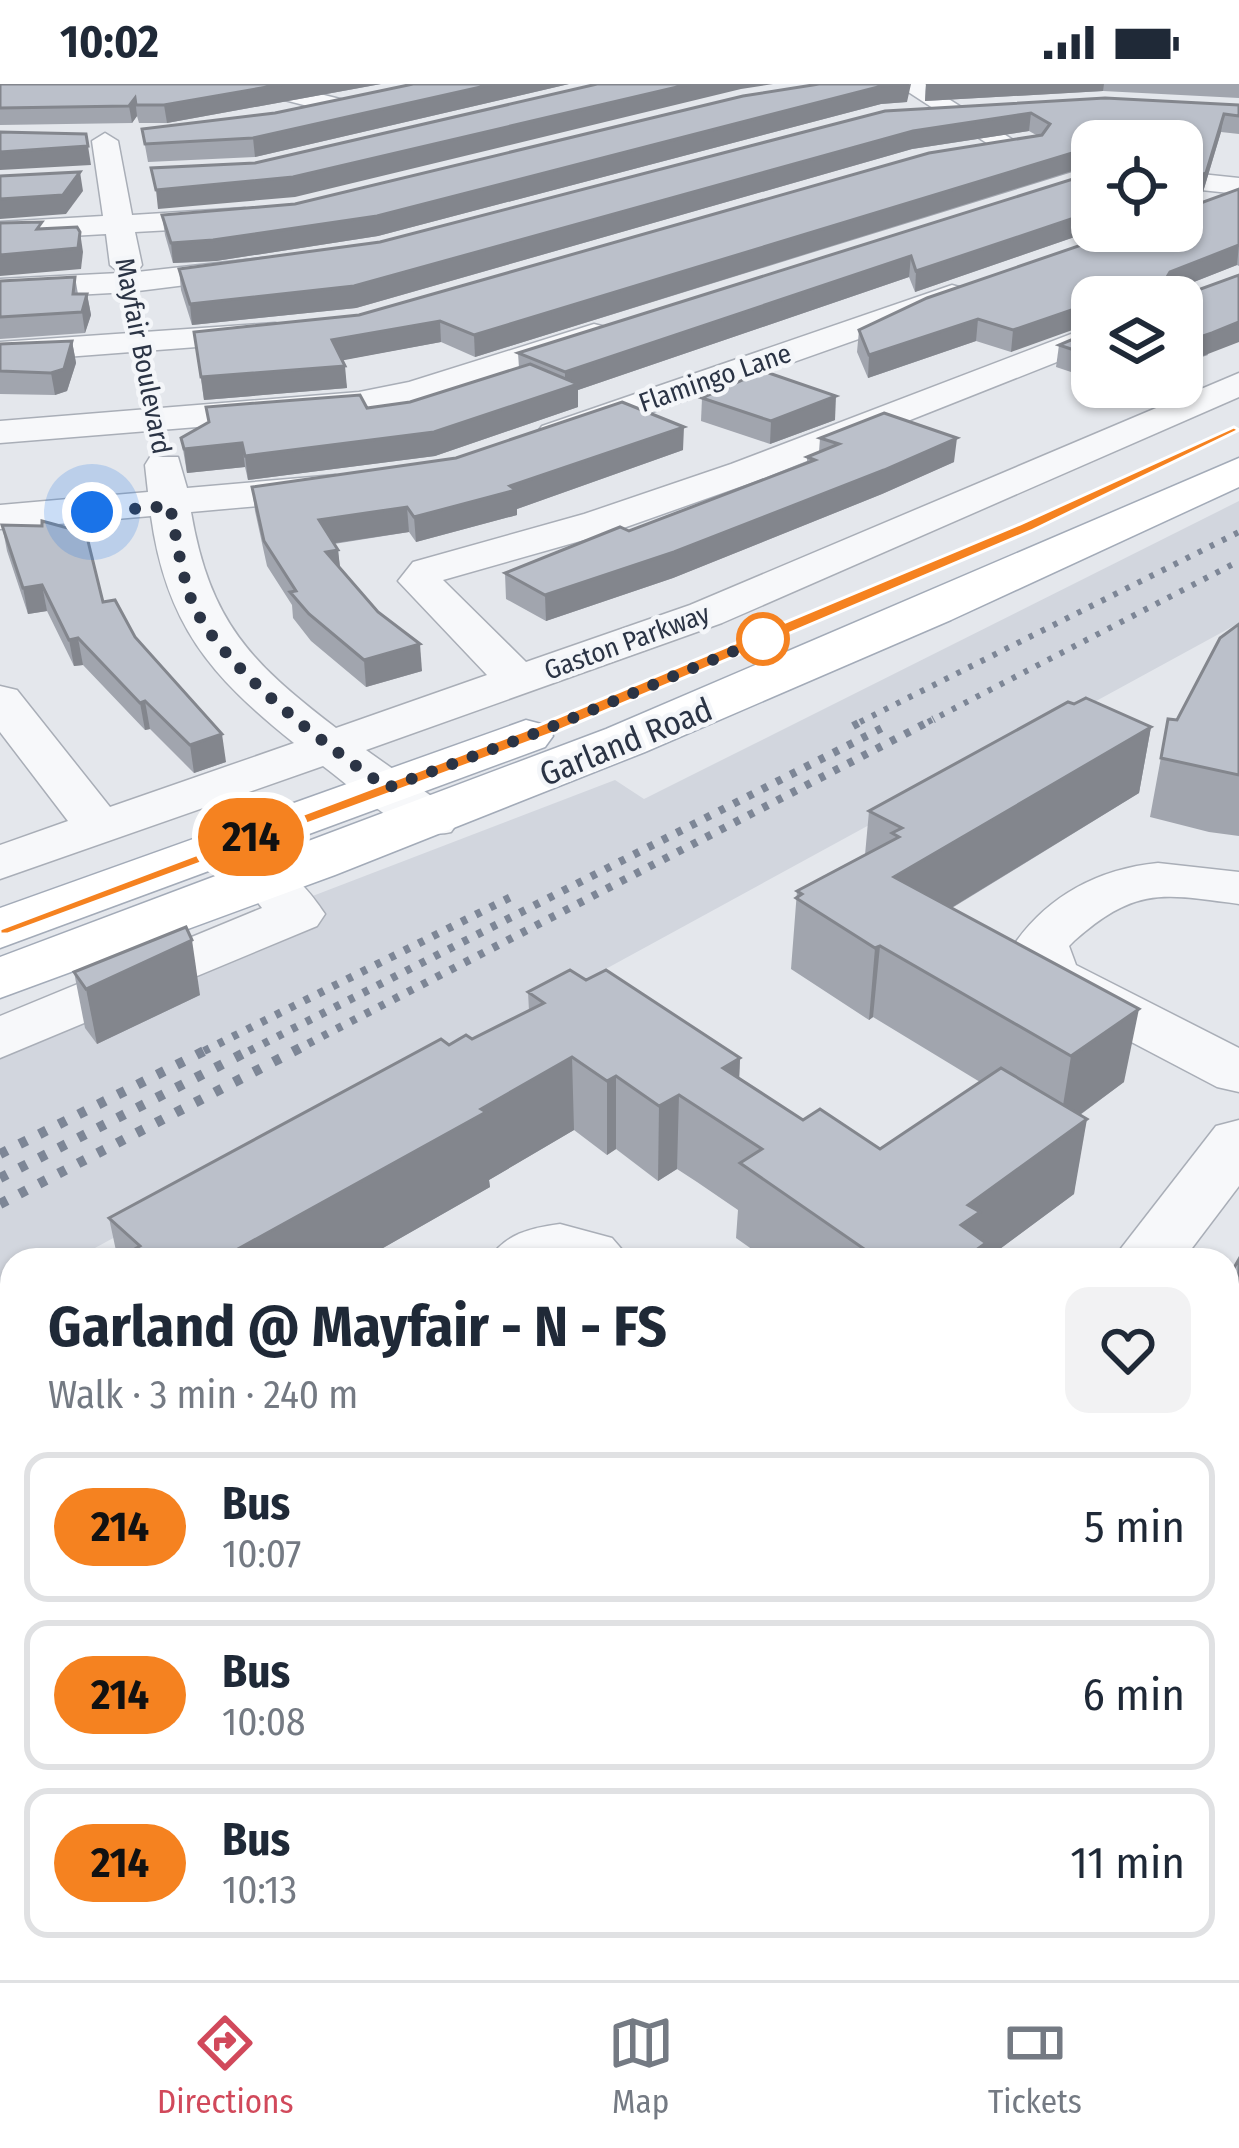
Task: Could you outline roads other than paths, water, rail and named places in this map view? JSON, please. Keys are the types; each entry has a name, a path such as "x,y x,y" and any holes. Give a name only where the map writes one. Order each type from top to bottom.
{"main road":[{"name":"Garland Road","path":"47,979 174,939 544,730 1026,528 1239,430"},
{"name":"Garland Road","path":"0,929 410,804 828,660 1239,471"},
{"path":"1026,528 1076,548"}],"street":[{"path":"245,86 349,104 270,120"},
{"path":"906,99 951,110 1020,144 951,152"},
{"path":"951,110 988,107"},
{"name":"Mayfair Boulevard","path":"103,141 190,598 208,630 256,681 332,749 410,804"},
{"path":"1203,184 1239,190"},
{"path":"1203,207 1239,190"},
{"path":"0,231 117,227 278,212"},
{"path":"0,289 130,282 297,262"},
{"name":"Flamingo Lane","path":"530,442 978,286"},
{"path":"0,432 359,403 418,391 619,326"},
{"path":"0,352 307,330"},
{"path":"520,682 420,581 428,571 598,523 745,472 1071,345"},
{"name":"Gaston Parkway","path":"0,863 706,614 1239,384"},
{"path":"0,517 170,506 380,481"},
{"path":"0,700 101,830"},
{"path":"1239,888 1126,881 1052,929 1041,946 1050,973 1065,984 1239,1073"},
{"path":"0,1039 47,979"},
{"path":"1155,1248 1239,1141"}],"railway":[{"path":"860,722 1239,532"},
{"path":"928,722 1239,561"},
{"path":"853,726 866,719"},
{"path":"294,1051 934,719"},
{"path":"249,1051 882,728"},
{"path":"204,1051 515,895"},
{"path":"0,1154 210,1048"},
{"path":"0,1178 254,1048"},
{"path":"0,1204 300,1048"}]}
